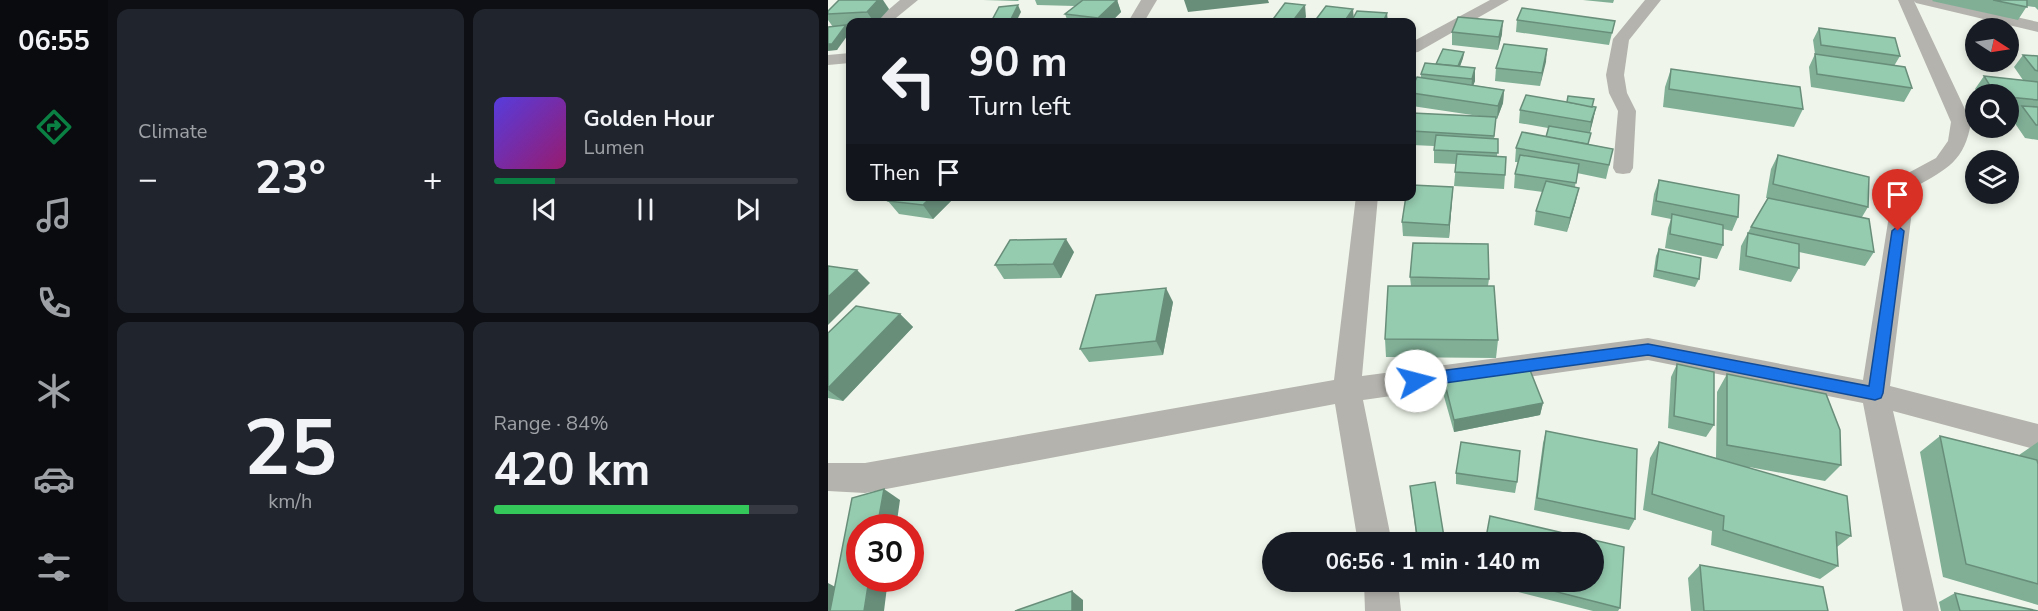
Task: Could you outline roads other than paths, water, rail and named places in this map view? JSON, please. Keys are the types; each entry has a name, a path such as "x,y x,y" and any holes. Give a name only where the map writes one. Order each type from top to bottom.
{"street":[{"path":"887,18 910,0"},
{"path":"1138,18 1149,0"},
{"path":"1416,46 1501,0"},
{"path":"1623,168 1627,111 1618,93 1615,75 1622,39 1653,0"},
{"path":"1906,0 1961,122 1958,142 1943,162 1905,184 1875,393 1921,611"},
{"path":"1921,0 2038,27"},
{"path":"828,60 846,58"},
{"path":"1366,201 1347,390 1373,532"},
{"path":"828,477 865,478 1347,390 1648,350 1875,393 2038,437"},
{"path":"1382,592 1383,611"}]}
